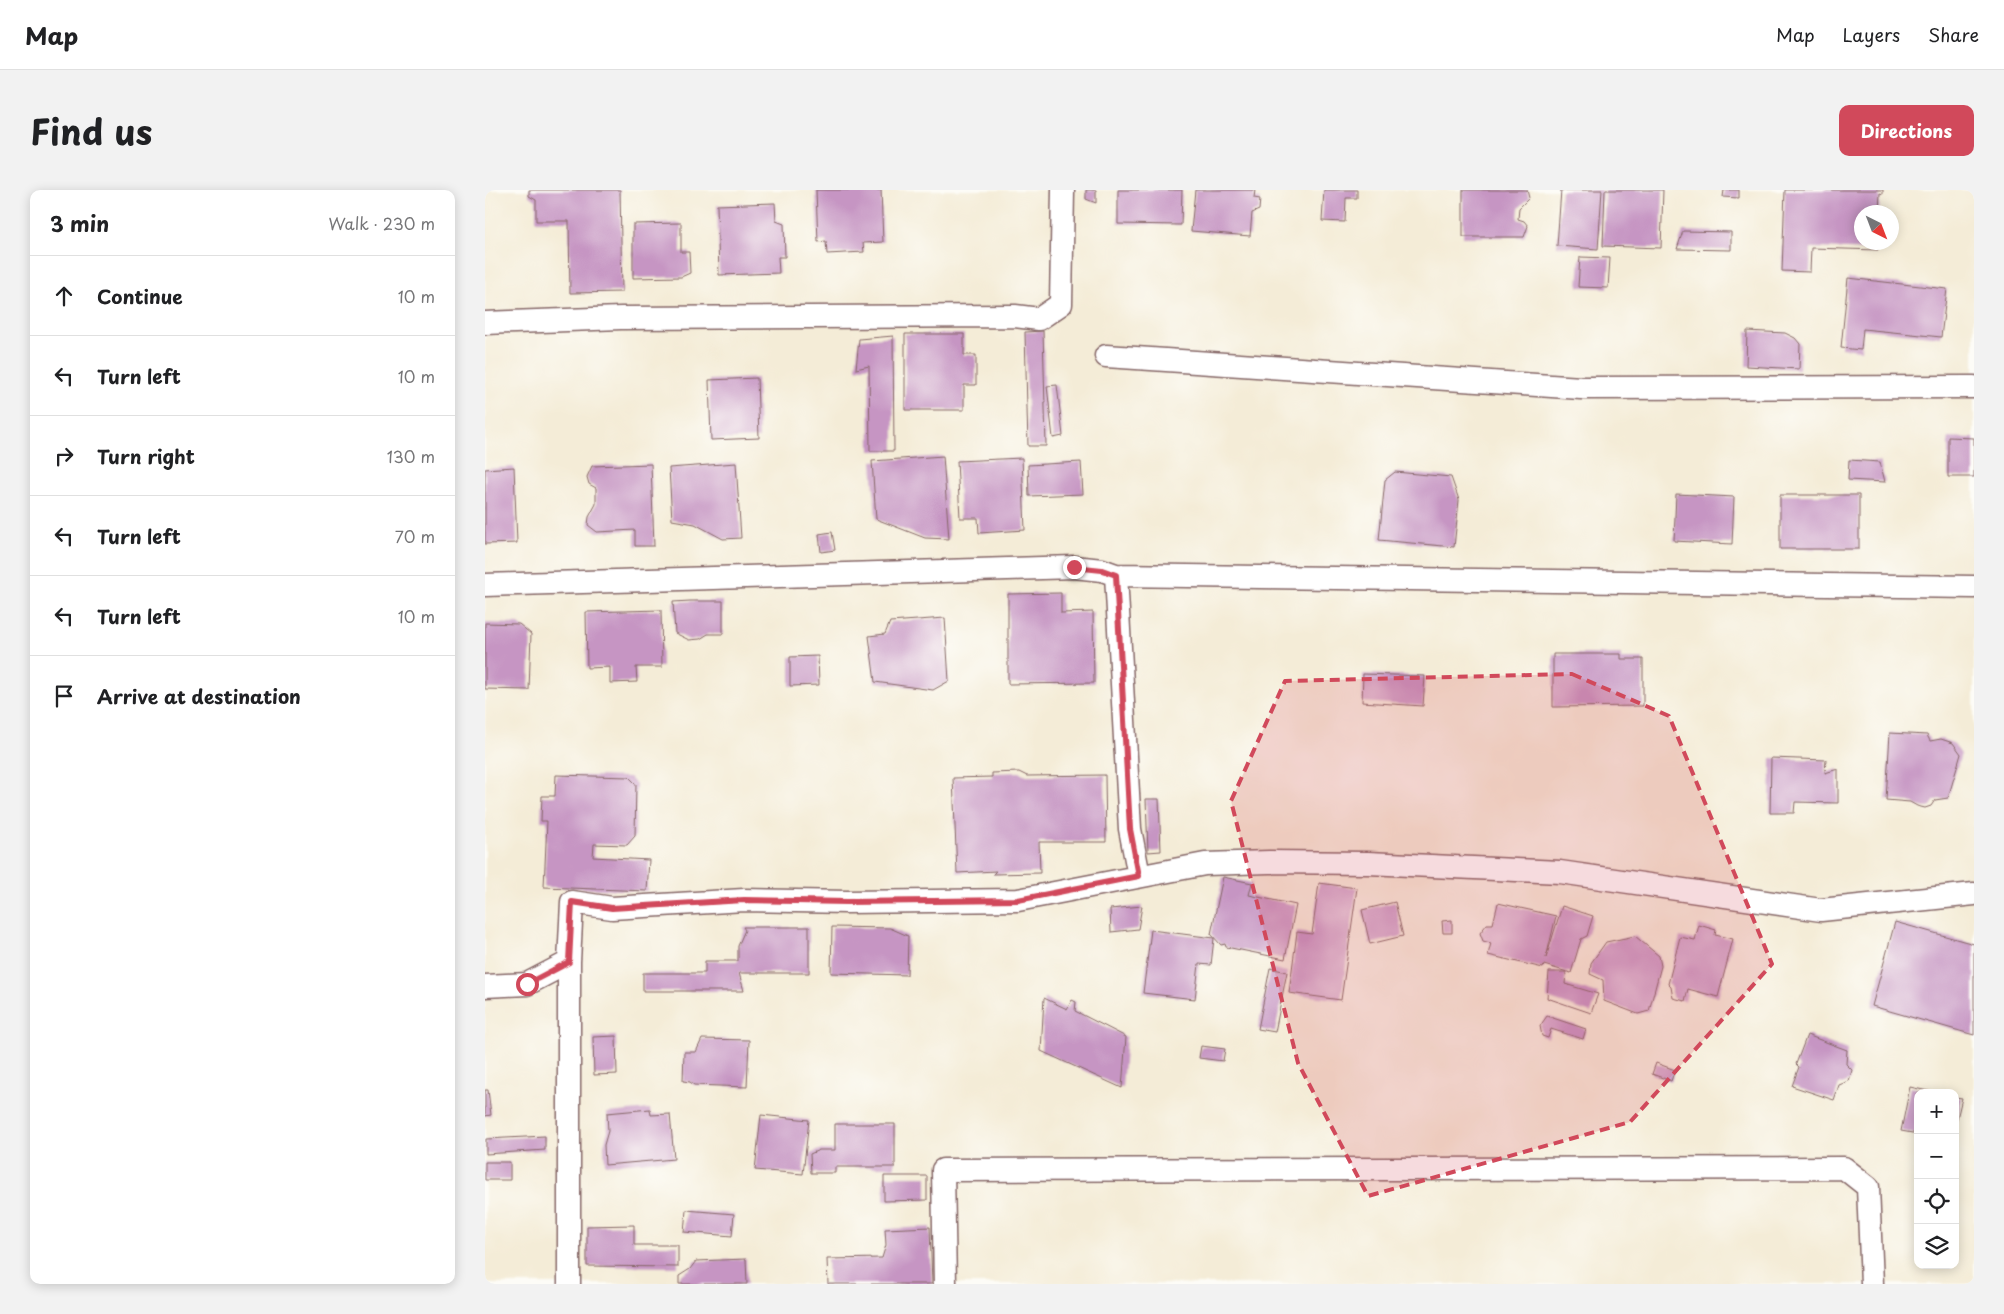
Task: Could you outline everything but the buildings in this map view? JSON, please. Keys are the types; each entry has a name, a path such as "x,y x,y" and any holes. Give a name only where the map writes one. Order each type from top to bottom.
{"street":[{"path":"485,323 631,318 1015,316 1039,319 1061,304 1063,190"},
{"path":"1106,356 1581,388 1974,388"},
{"path":"485,585 1074,567 1102,570 1116,575 1974,587"},
{"path":"1116,575 1130,829 1139,876"},
{"path":"569,1284 569,962 572,902 612,908 744,900 847,902 1018,900 1205,864 1269,862 1560,872 1821,910 1974,894"},
{"path":"485,986 527,984 569,962"},
{"path":"945,1284 943,1170 1804,1168 1844,1168 1867,1187 1872,1284"}],"highlighted area":[{"path":"1572,674 1669,716 1772,964 1630,1122 1368,1196 1298,1063 1231,801 1285,681"}],"route":[{"path":"527,984 569,962 572,902 612,908 744,900 847,902 1018,900 1139,876 1130,829 1116,575 1102,570 1074,567"}]}
